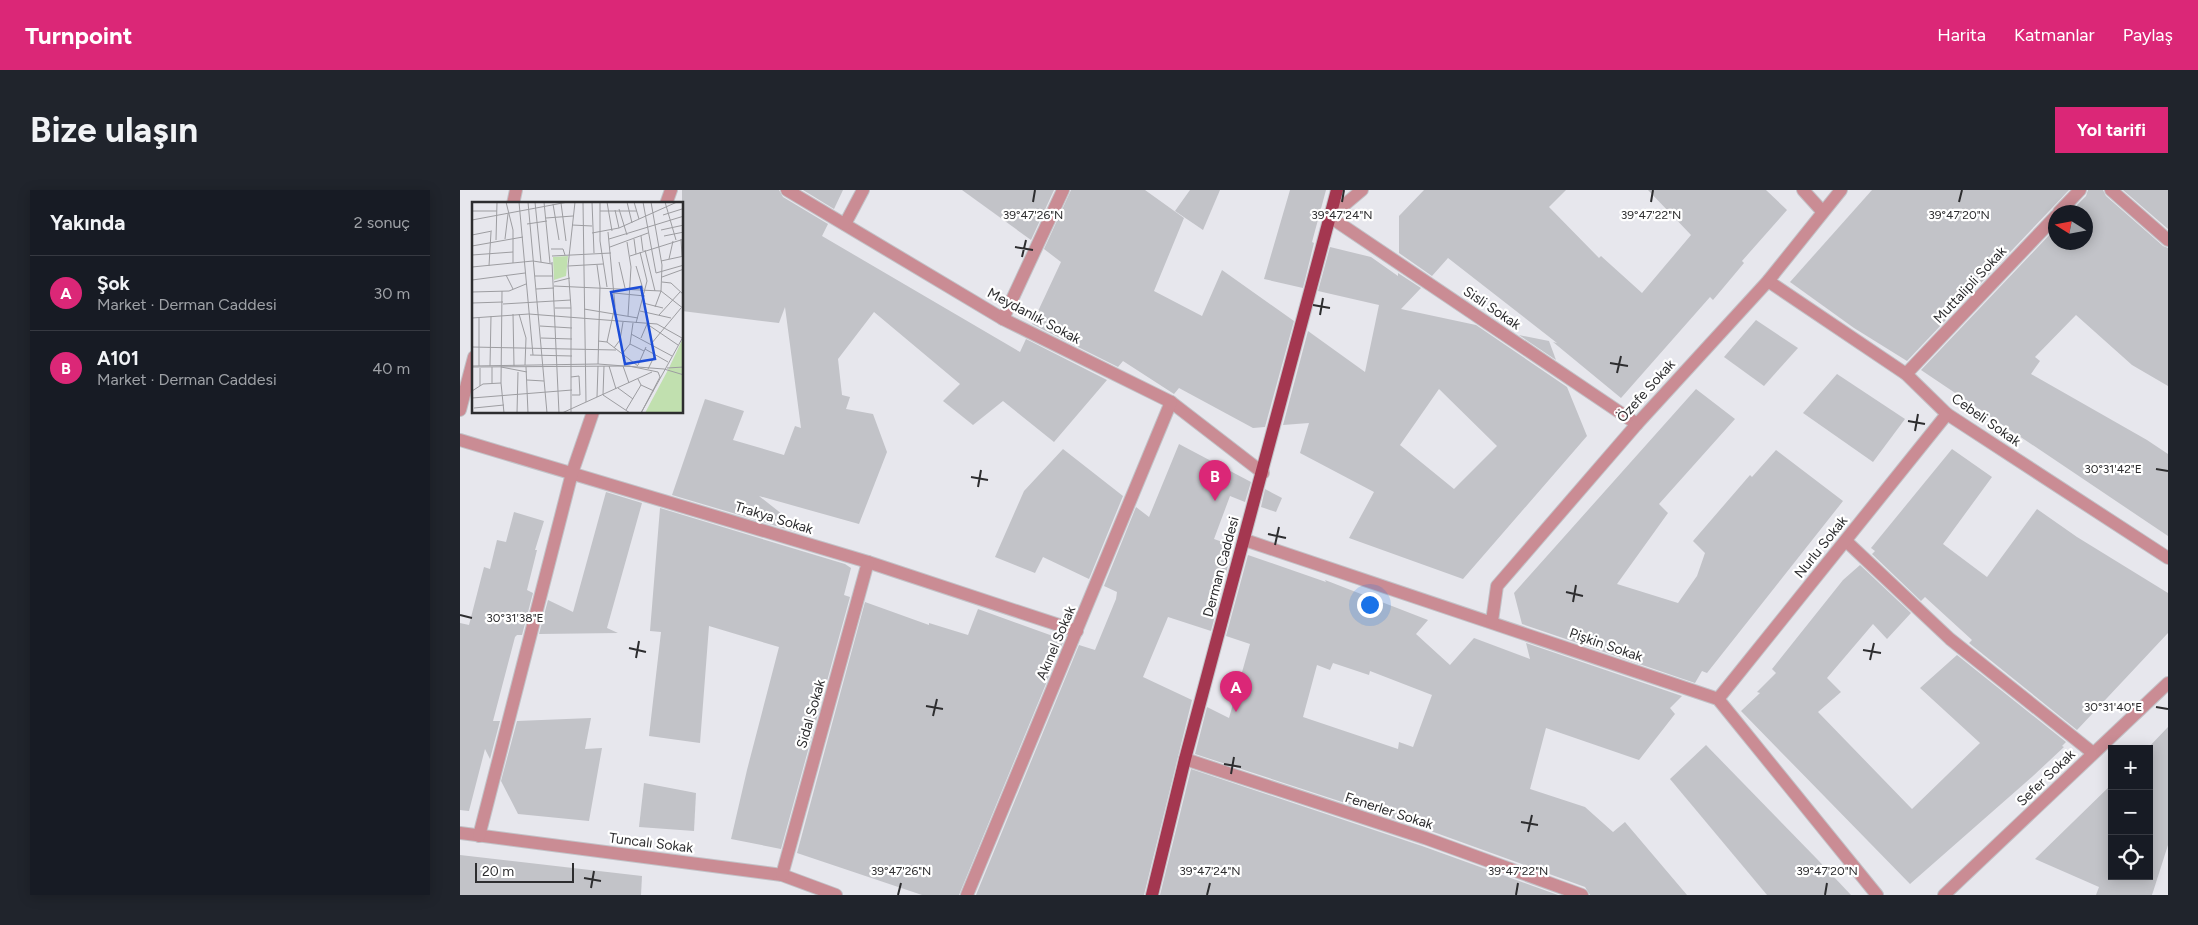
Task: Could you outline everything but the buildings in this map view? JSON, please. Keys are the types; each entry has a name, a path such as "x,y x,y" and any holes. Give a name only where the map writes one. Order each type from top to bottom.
{"main road":[{"name":"Derman Caddesi","path":"1152,895 1185,759 1337,190"}],"street":[{"path":"667,202 671,190"},
{"name":"Meydanlık Sokak","path":"787,190 1004,319 1171,402 1262,473"},
{"path":"845,224 863,190"},
{"path":"1004,319 1063,190"},
{"path":"1330,217 1362,190"},
{"path":"1803,190 1822,211"},
{"name":"Özefe Sokak","path":"1492,621 1497,586 1637,424 1768,281 1822,211 1841,190"},
{"path":"2065,205 2080,190"},
{"path":"2111,190 2168,240"},
{"name":"Sisli Sokak","path":"1330,217 1637,424"},
{"name":"Muttalipli Sokak","path":"1906,374 2048,224"},
{"name":"Cebeli Sokak","path":"1768,281 1906,374 1946,414 2168,558"},
{"path":"460,410 472,364"},
{"name":"Akınel Sokak","path":"966,895 1171,402"},
{"path":"479,836 572,473 593,414"},
{"name":"Nurlu Sokak","path":"1718,699 1946,414"},
{"name":"Trakya Sokak","path":"460,440 868,562 1077,631"},
{"name":"Pişkin Sokak","path":"1245,540 1492,621 1718,699"},
{"path":"1846,541 1950,639 2093,753"},
{"name":"Sidal Sokak","path":"782,875 868,562"},
{"name":"Sefer Sokak","path":"1944,895 2168,683"},
{"path":"1718,699 1877,895"},
{"name":"Fenerler Sokak","path":"1185,759 1425,838 1582,895"},
{"name":"Tuncalı Sokak","path":"460,833 782,875 836,895"}],"place":[{"name":"A101","path":"1215,501"},
{"name":"Şok","path":"1236,712"}]}
